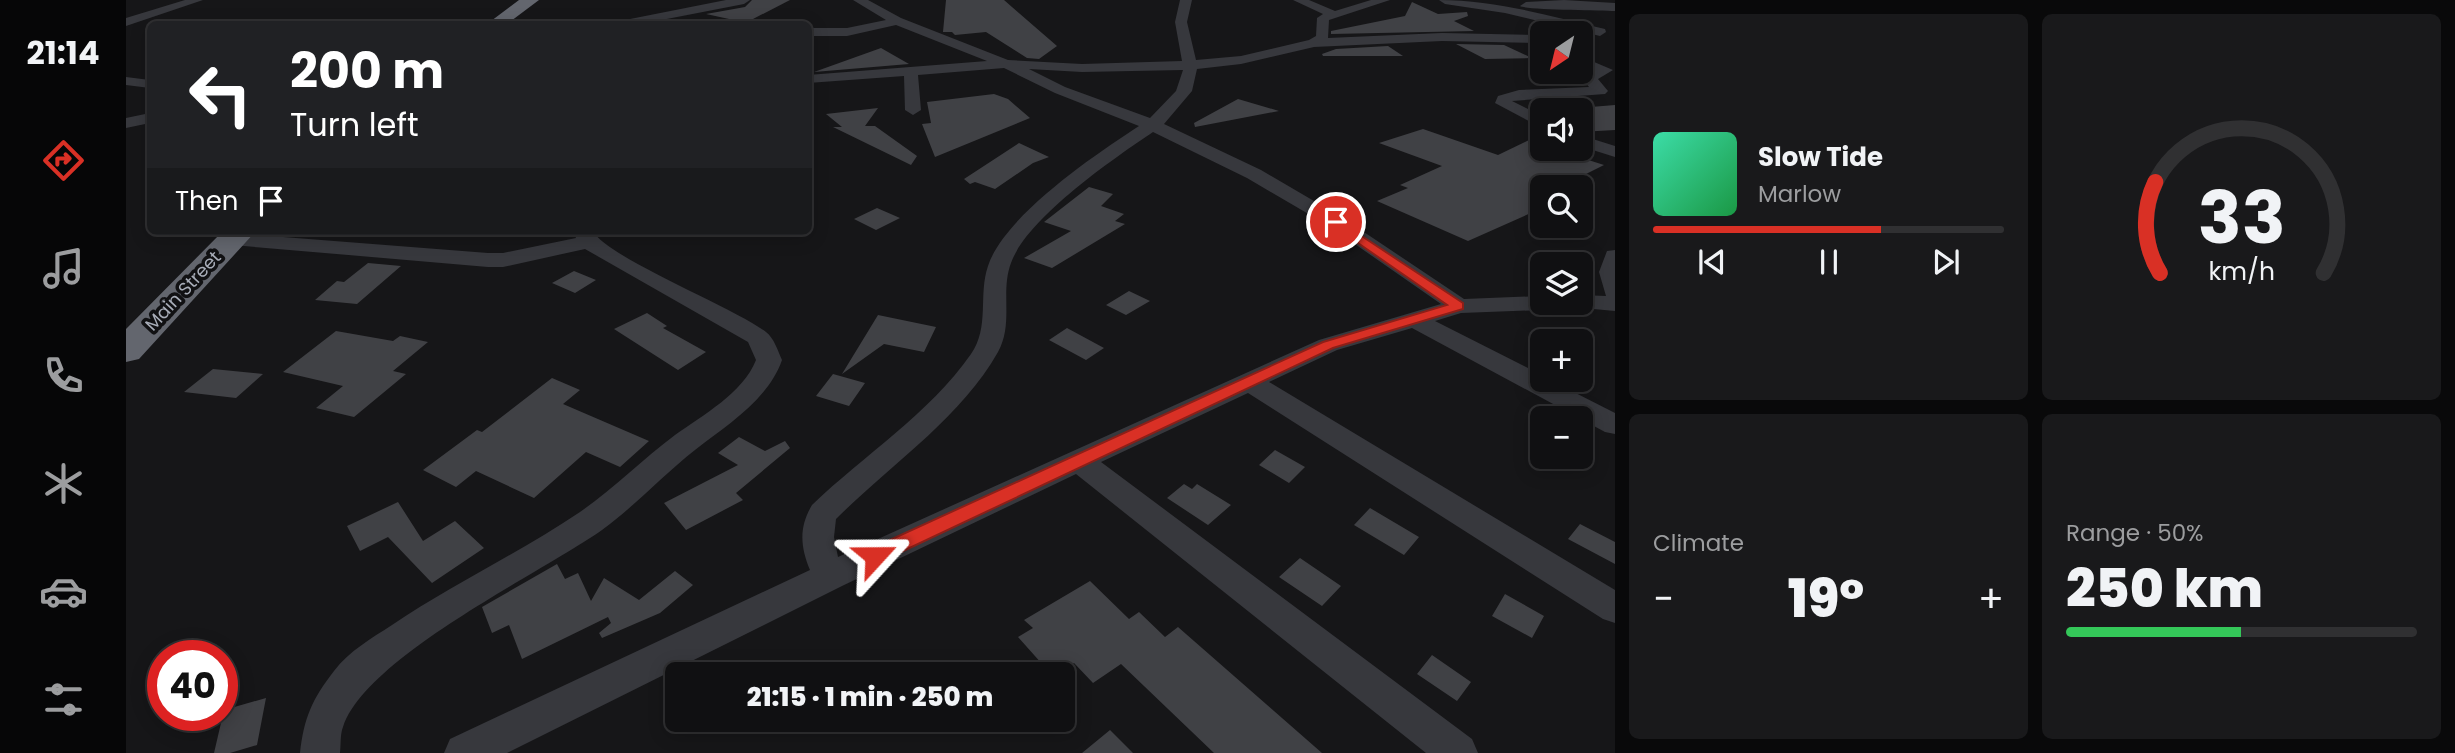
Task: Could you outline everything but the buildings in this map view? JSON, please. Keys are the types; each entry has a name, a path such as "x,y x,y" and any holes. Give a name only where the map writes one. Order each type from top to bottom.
{"highway":[{"path":"500,21 530,0"},
{"name":"Main Street","path":"126,351 237,235"}],"street":[{"path":"126,22 197,0"},
{"path":"640,21 744,0"},
{"path":"859,0 897,21 1006,64 1060,90 1155,126 1254,174 1307,204 1458,306"},
{"path":"830,576 821,558 816,527 823,513 942,404 985,352 996,330 997,279 1003,256 1056,196 1118,147 1155,126 1185,89 1192,64 1181,23 1181,8 1186,0"},
{"path":"1299,0 1333,15"},
{"path":"1314,43 1322,37 1324,18 1382,0"},
{"path":"1445,0 1504,9 1600,33"},
{"path":"1504,9 1547,4 1615,7"},
{"path":"136,5 153,13"},
{"path":"812,32 847,32 897,21"},
{"path":"1593,34 1600,33 1605,27 1615,26"},
{"path":"812,79 1006,64 1128,68 1192,64 1254,57 1314,43 1442,37 1530,38"},
{"path":"1513,38 1530,43"},
{"path":"1593,66 1606,71 1593,76"},
{"path":"911,73 913,110"},
{"path":"126,81 147,85"},
{"path":"1530,118 1511,109 1503,103 1503,99 1519,95 1600,90 1593,82"},
{"path":"126,90 147,86"},
{"path":"126,123 147,119"},
{"path":"1593,144 1615,152"},
{"path":"237,235 488,260 511,258 585,237 646,277 759,338 769,359 763,376 735,404 661,461 592,520 425,622 366,663 348,682 323,723 320,753"},
{"path":"1615,256 1610,272 1615,293"},
{"path":"464,753 830,576 1328,345 1458,306 1530,303"},
{"path":"1593,303 1615,304"},
{"path":"1414,319 1615,425"},
{"path":"1248,381 1615,608"},
{"path":"1079,461 1458,753"}],"route":[{"path":"875,556 1328,345 1458,306 1336,222"}]}
